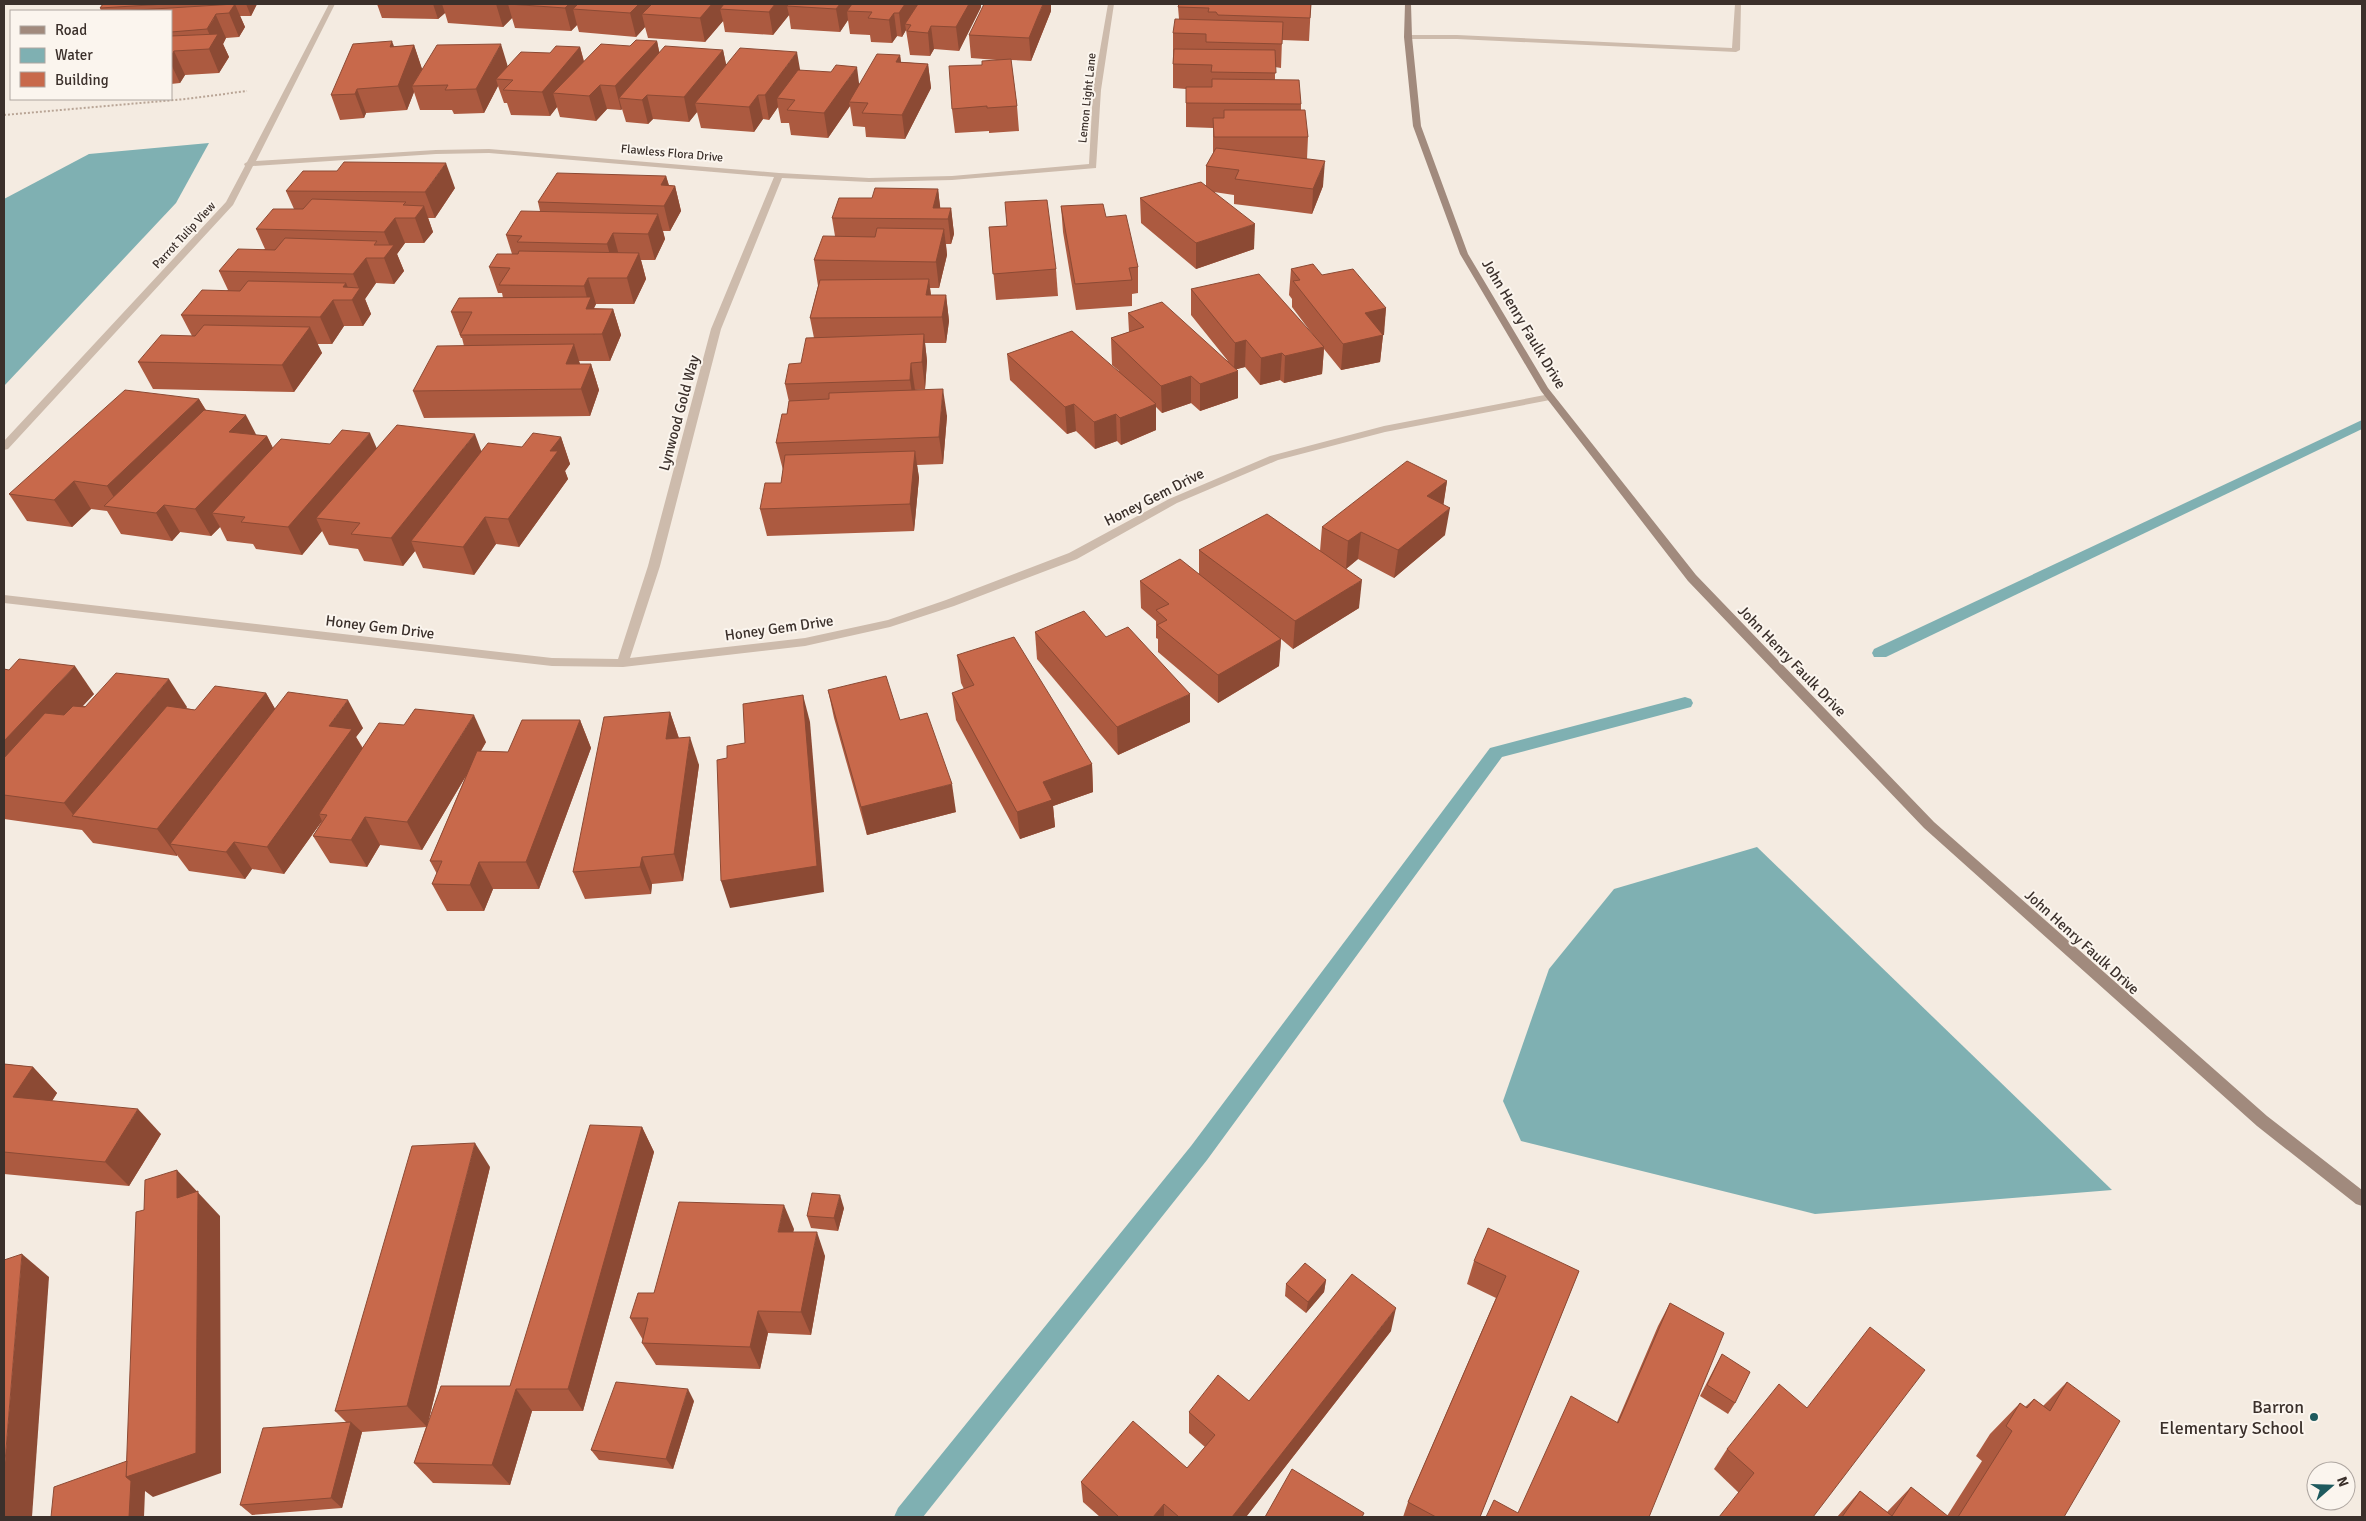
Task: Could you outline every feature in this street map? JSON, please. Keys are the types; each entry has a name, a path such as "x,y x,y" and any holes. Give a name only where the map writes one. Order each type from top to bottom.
{"street":[{"name":"Parrot Tulip View","path":"4,447 230,203 248,164 332,4"},
{"name":"Lemon Light Lane","path":"1093,166 1097,90 1111,4"},
{"name":"John Henry Faulk Drive","path":"1408,4 1408,37 1417,126 1464,254 1550,397 1692,578 1929,825 2262,1121 2362,1199"},
{"path":"1408,37 1457,37 1736,50 1738,4"},
{"name":"Flawless Flora Drive","path":"248,164 436,152 489,151 779,175 869,180 952,178 1093,166"},
{"name":"Lynwood Gold Way","path":"623,663 654,566 716,329 779,175"},
{"name":"Honey Gem Drive","path":"4,599 552,662 623,663 804,642 890,623 950,603 1073,556 1173,501 1274,458 1384,428 1550,397"}],"path":[{"path":"4,115 186,100 225,93 252,91"}],"water":[{"path":"209,143 176,203 4,386 4,199 89,154"},
{"path":"1757,847 2112,1190 1815,1214 1521,1141 1503,1101 1549,969 1614,889"}],"building":[{"path":"103,4 166,4 100,8"},
{"path":"235,4 229,13 216,14 207,29 172,32 172,10 137,10"},
{"path":"508,4 569,4 565,8"},
{"path":"578,4 639,4 630,13 573,9"},
{"path":"652,4 712,4 700,18 642,14"},
{"path":"724,4 775,4 769,12 720,9"},
{"path":"789,4 840,4 836,9 787,6"},
{"path":"852,4 905,4 899,13 894,13 889,20 868,18 872,12 847,11"},
{"path":"918,4 969,4 956,27 931,26 928,33 907,31 911,25 905,24"},
{"path":"984,4 1043,4 1029,38 969,35"},
{"path":"1179,4 1311,4 1310,18 1218,15 1216,12 1208,12 1209,8 1178,7"},
{"path":"1175,19 1283,22 1282,44 1206,42 1206,34 1173,33"},
{"path":"218,34 209,49 174,51 172,54 172,36"},
{"path":"636,40 657,41 615,86 600,85 589,96 553,93 601,44 630,46"},
{"path":"392,41 390,47 414,45 398,86 357,89 355,94 331,95 353,44"},
{"path":"501,44 476,89 445,90 448,85 412,86 437,45"},
{"path":"556,46 580,47 542,92 503,90 513,80 496,79 521,52 550,53"},
{"path":"665,46 723,50 684,97 647,95 642,100 619,98"},
{"path":"740,48 797,52 765,95 758,95 749,107 695,103"},
{"path":"1174,49 1275,50 1276,73 1211,72 1212,65 1173,64"},
{"path":"877,54 900,55 896,62 928,64 902,115 862,113 868,103 849,102"},
{"path":"1011,59 1017,106 952,109 949,66 982,65 982,61"},
{"path":"836,65 857,67 824,113 787,110 795,100 777,98 798,70 831,72"},
{"path":"1212,79 1299,80 1301,104 1186,103 1186,87 1212,87"},
{"path":"1224,110 1305,110 1308,137 1214,137 1213,118 1224,118"},
{"path":"1216,148 1325,161 1313,189 1235,179 1239,170 1206,166"},
{"path":"344,162 446,163 425,192 286,191 303,171 337,171"},
{"path":"557,173 666,176 661,185 675,186 664,206 538,202"},
{"path":"1201,182 1255,224 1196,243 1140,198"},
{"path":"875,188 938,189 933,208 951,208 948,219 832,218 839,198 872,198"},
{"path":"312,199 406,202 403,205 424,206 415,218 395,218 384,232 256,229 273,209 303,209"},
{"path":"1047,200 1056,269 993,274 989,227 1007,226 1005,202"},
{"path":"1103,204 1106,217 1126,215 1138,267 1129,268 1132,280 1075,284 1061,206"},
{"path":"521,211 658,214 648,234 613,233 607,244 517,242 522,236 506,235"},
{"path":"877,228 944,229 936,262 814,260 823,236 875,237"},
{"path":"285,238 377,241 374,245 394,245 384,258 366,258 353,274 219,271 238,249 275,250"},
{"path":"519,251 639,253 627,278 588,278 584,286 499,285 510,268 489,267 497,254 518,254"},
{"path":"1313,264 1322,275 1353,269 1386,308 1365,313 1383,335 1343,344 1293,281 1300,280 1291,269"},
{"path":"1259,274 1324,347 1285,356 1282,353 1261,358 1246,340 1235,343 1191,289"},
{"path":"929,279 926,295 946,295 942,317 810,318 820,280"},
{"path":"248,281 346,283 343,287 360,288 352,300 333,300 320,317 181,315 202,290 240,291"},
{"path":"591,297 586,309 613,309 602,334 460,335 472,312 451,312 459,298"},
{"path":"1162,302 1238,371 1200,384 1191,376 1161,386 1111,338 1144,327 1128,313"},
{"path":"204,325 310,327 282,365 138,362 161,335 195,336"},
{"path":"1072,331 1156,404 1120,418 1116,414 1094,422 1074,404 1065,407 1007,354"},
{"path":"924,334 922,362 911,363 910,380 785,384 789,364 801,363 806,338"},
{"path":"574,344 566,364 591,364 581,389 413,391 437,346"},
{"path":"943,389 939,437 776,443 782,414 787,414 789,401 829,399 829,393"},
{"path":"125,390 199,399 107,486 74,481 54,500 9,494"},
{"path":"204,410 246,415 229,432 267,436 195,509 164,505 156,513 104,506"},
{"path":"397,425 475,434 391,538 351,534 360,523 316,518"},
{"path":"342,430 370,433 288,527 241,522 245,517 212,513 281,439 330,444"},
{"path":"533,433 561,437 550,451 558,451 508,519 485,517 463,547 411,541 488,443 522,447"},
{"path":"915,451 910,504 760,509 765,483 781,483 785,455"},
{"path":"1407,461 1447,481 1427,496 1450,508 1398,550 1361,532 1348,541 1322,527"},
{"path":"1267,514 1362,580 1295,621 1199,550"},
{"path":"1180,559 1281,639 1218,675 1157,625 1167,620 1156,610 1169,604 1140,581"},
{"path":"1084,611 1106,637 1128,627 1190,694 1117,727 1035,632"},
{"path":"1014,637 1092,764 1043,782 1052,800 1017,812 952,693 974,685 957,655"},
{"path":"19,659 75,666 4,741 4,669 9,670"},
{"path":"116,673 169,679 64,803 4,795 4,758 45,713 64,715 73,706 85,707"},
{"path":"886,676 900,720 927,713 952,784 861,807 828,690"},
{"path":"215,686 266,693 157,829 72,816 167,706 195,710"},
{"path":"288,692 348,700 329,726 352,729 267,847 234,842 226,852 170,844"},
{"path":"803,695 817,866 721,881 717,760 727,758 727,746 745,743 743,704"},
{"path":"415,709 474,715 407,822 365,817 351,840 313,836 327,815 319,814 379,723 404,725"},
{"path":"670,712 666,739 690,737 674,854 642,857 640,867 573,872 604,717"},
{"path":"522,720 580,720 526,862 479,862 470,885 432,884 442,861 430,861 477,751 508,752"},
{"path":"4,1064 33,1067 13,1097 138,1109 105,1162 4,1152"},
{"path":"590,1125 642,1127 568,1389 516,1389 492,1465 414,1463 441,1386 510,1386"},
{"path":"475,1143 407,1406 335,1411 412,1146"},
{"path":"177,1170 177,1198 198,1191 196,1453 126,1477 136,1212 144,1210 145,1180"},
{"path":"812,1193 840,1195 834,1218 807,1216"},
{"path":"679,1202 784,1205 778,1232 817,1232 801,1312 758,1311 750,1347 642,1343 648,1318 630,1318 638,1293 654,1293"},
{"path":"1488,1228 1579,1271 1480,1517 1436,1517 1408,1502 1506,1276 1474,1261"},
{"path":"22,1254 4,1474 4,1260"},
{"path":"1305,1263 1326,1280 1308,1302 1286,1284"},
{"path":"1352,1274 1396,1308 1232,1517 1179,1517 1164,1504 1153,1517 1119,1517 1081,1482 1133,1421 1187,1468 1215,1435 1189,1412 1218,1375 1249,1401"},
{"path":"1670,1303 1724,1333 1649,1517 1486,1517 1494,1500 1518,1513 1571,1396 1618,1423"},
{"path":"1870,1327 1925,1370 1813,1517 1719,1517 1754,1473 1727,1449 1779,1384 1807,1408"},
{"path":"1722,1354 1750,1372 1735,1403 1707,1385"},
{"path":"616,1382 688,1389 666,1459 591,1450"},
{"path":"2067,1382 2120,1421 2064,1517 1958,1517 2012,1431 2006,1426 2020,1403 2027,1408 2034,1399 2050,1411"},
{"path":"351,1422 331,1498 240,1505 263,1428"},
{"path":"127,1461 126,1477 131,1481 129,1517 51,1517 54,1487"},
{"path":"1292,1469 1364,1513 1362,1517 1265,1517"},
{"path":"1911,1487 1949,1517 1842,1517 1860,1491 1892,1516"}],"waterway":[{"path":"1880,653 2362,424"},
{"path":"907,1517 1199,1153 1496,752 1685,703"}],"place":[{"name":"Barron Elementary School","path":"2314,1417"}]}
